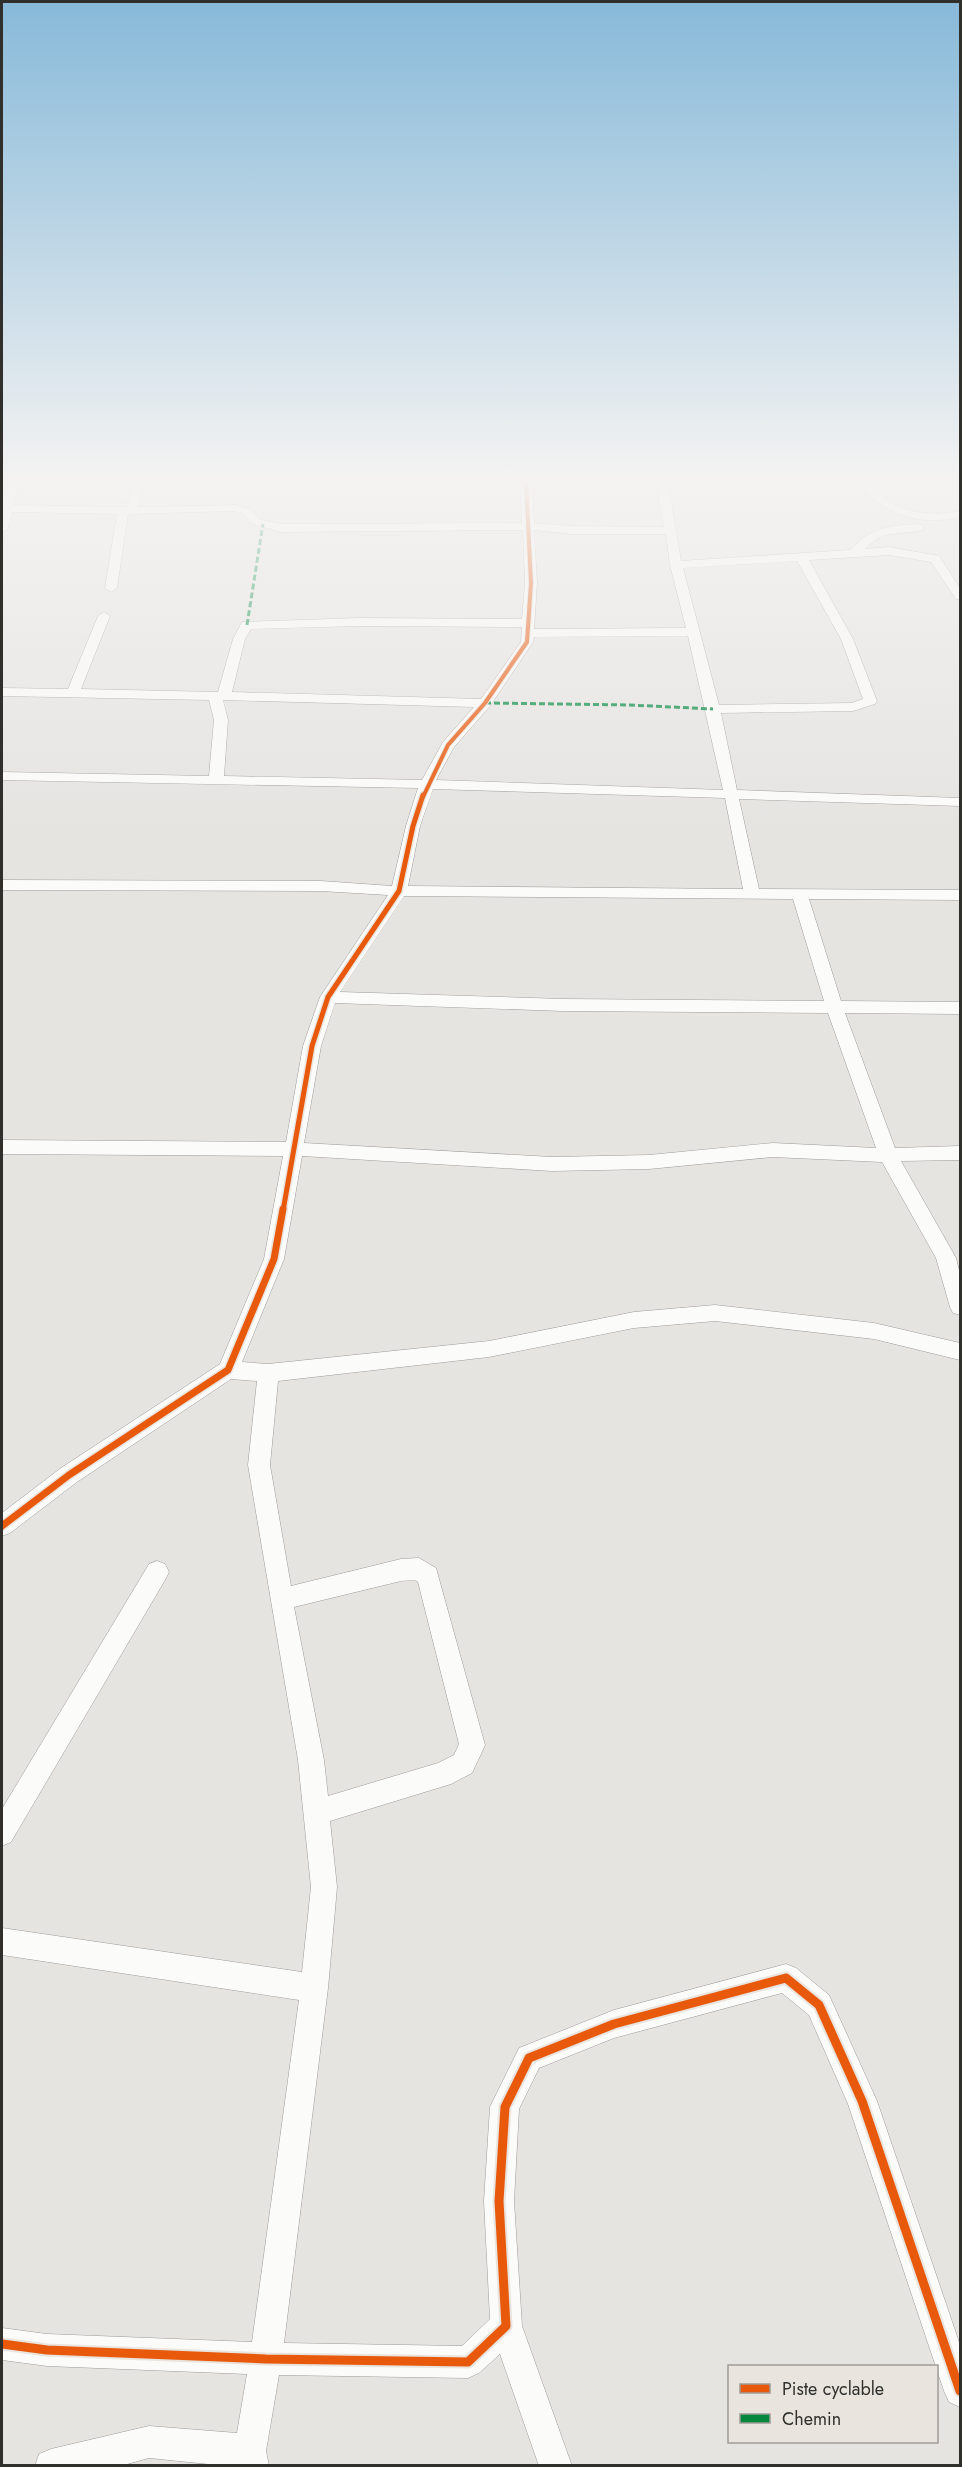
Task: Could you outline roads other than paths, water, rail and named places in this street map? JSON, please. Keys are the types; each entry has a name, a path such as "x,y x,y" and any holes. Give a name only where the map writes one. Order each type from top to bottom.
{"street":[{"path":"2,1526 69,1474 228,1370 274,1259 312,1046 328,997 399,891 413,826 427,784 448,746 485,704 527,642 530,596"},
{"path":"683,596 713,708 752,893"},
{"path":"713,708 853,707 870,701 847,639 823,596"},
{"path":"73,693 104,616"},
{"path":"216,780 221,720 220,696 239,639 248,625 360,622 693,632"},
{"path":"2,692 408,699 485,704"},
{"path":"2,777 427,784 960,802"},
{"path":"2,885 321,886 399,891 960,895"},
{"path":"799,893 834,1006 888,1155 946,1258 960,1307"},
{"path":"328,997 563,1005 960,1008"},
{"path":"2,1147 294,1149 552,1164 649,1162 773,1150 888,1155 960,1153"},
{"path":"228,1370 268,1373 489,1349 634,1320 715,1313 874,1331 960,1351"},
{"path":"51,2466 149,2442 251,2458 314,1988 324,1887 311,1760 259,1465 268,1373"},
{"path":"281,1599 401,1570 419,1569 428,1576 471,1745 463,1764 442,1775 316,1812"},
{"path":"2,1833 157,1572"},
{"path":"2,1941 314,1988"},
{"path":"556,2466 506,2326 499,2201 505,2107 529,2058 614,2024 786,1978 819,2005 862,2101 960,2391"},
{"path":"2,2344 47,2350 266,2359 468,2362 506,2326"}]}
